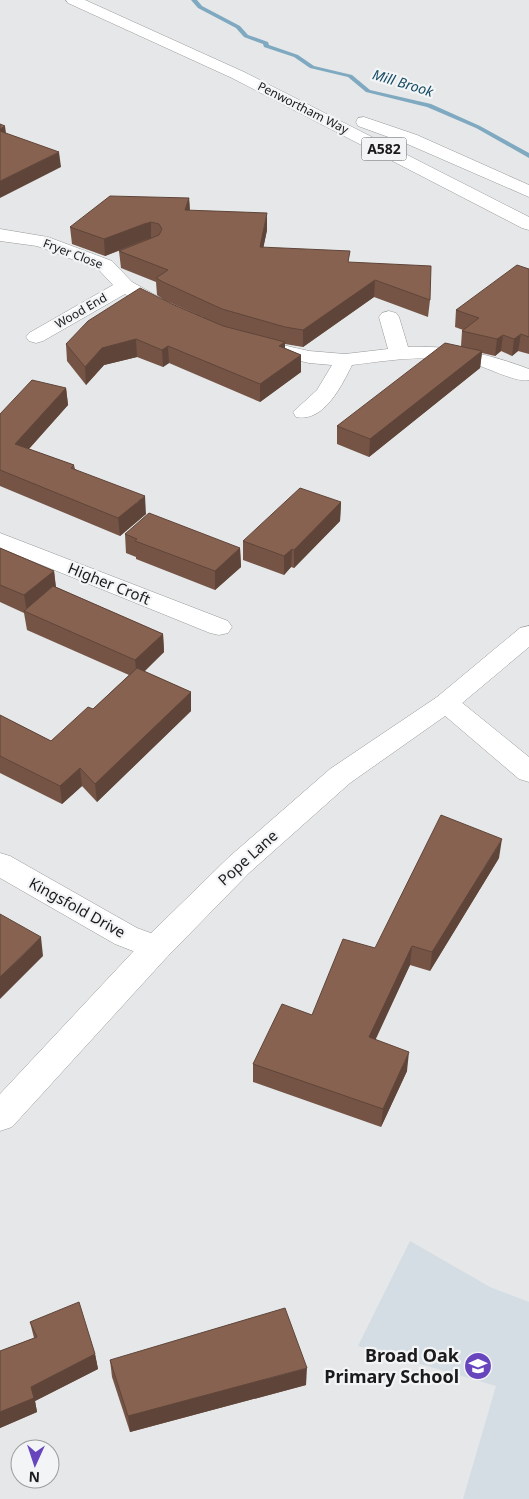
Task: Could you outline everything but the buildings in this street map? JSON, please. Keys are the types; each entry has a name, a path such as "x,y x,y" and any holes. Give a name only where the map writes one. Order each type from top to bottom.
{"main road":[{"name":"Penwortham Way","path":"73,0 238,76 529,224"},
{"name":"Penwortham Way","path":"238,76 411,139 529,192"},
{"name":"Fryer Close","path":"0,235 40,241 113,262 126,286 170,312 186,319"},
{"name":"Wood End","path":"36,336 126,286"},
{"path":"389,317 400,354"},
{"path":"245,340 309,357 345,360 400,354 433,353 467,356 525,375"},
{"path":"304,412 326,394 345,360"},
{"name":"Higher Croft","path":"0,540 219,628"},
{"name":"Pope Lane","path":"0,1117 156,948 239,865 340,776 446,703 529,634"},
{"path":"446,703 529,772"},
{"name":"Kingsfold Drive","path":"0,864 126,936 156,948"}],"shaded area":[{"name":"Broad Oak Primary School","path":"410,1241 490,1287 529,1302 529,1499 463,1499 496,1386 358,1346"}],"waterway":[{"name":"Mill Brook","path":"194,0 200,7 238,27 246,36 266,43 266,46 296,56 312,67 350,76 368,91 429,105 478,127 529,156"}],"place":[{"name":"Broad Oak Primary School","path":"478,1366"}]}
